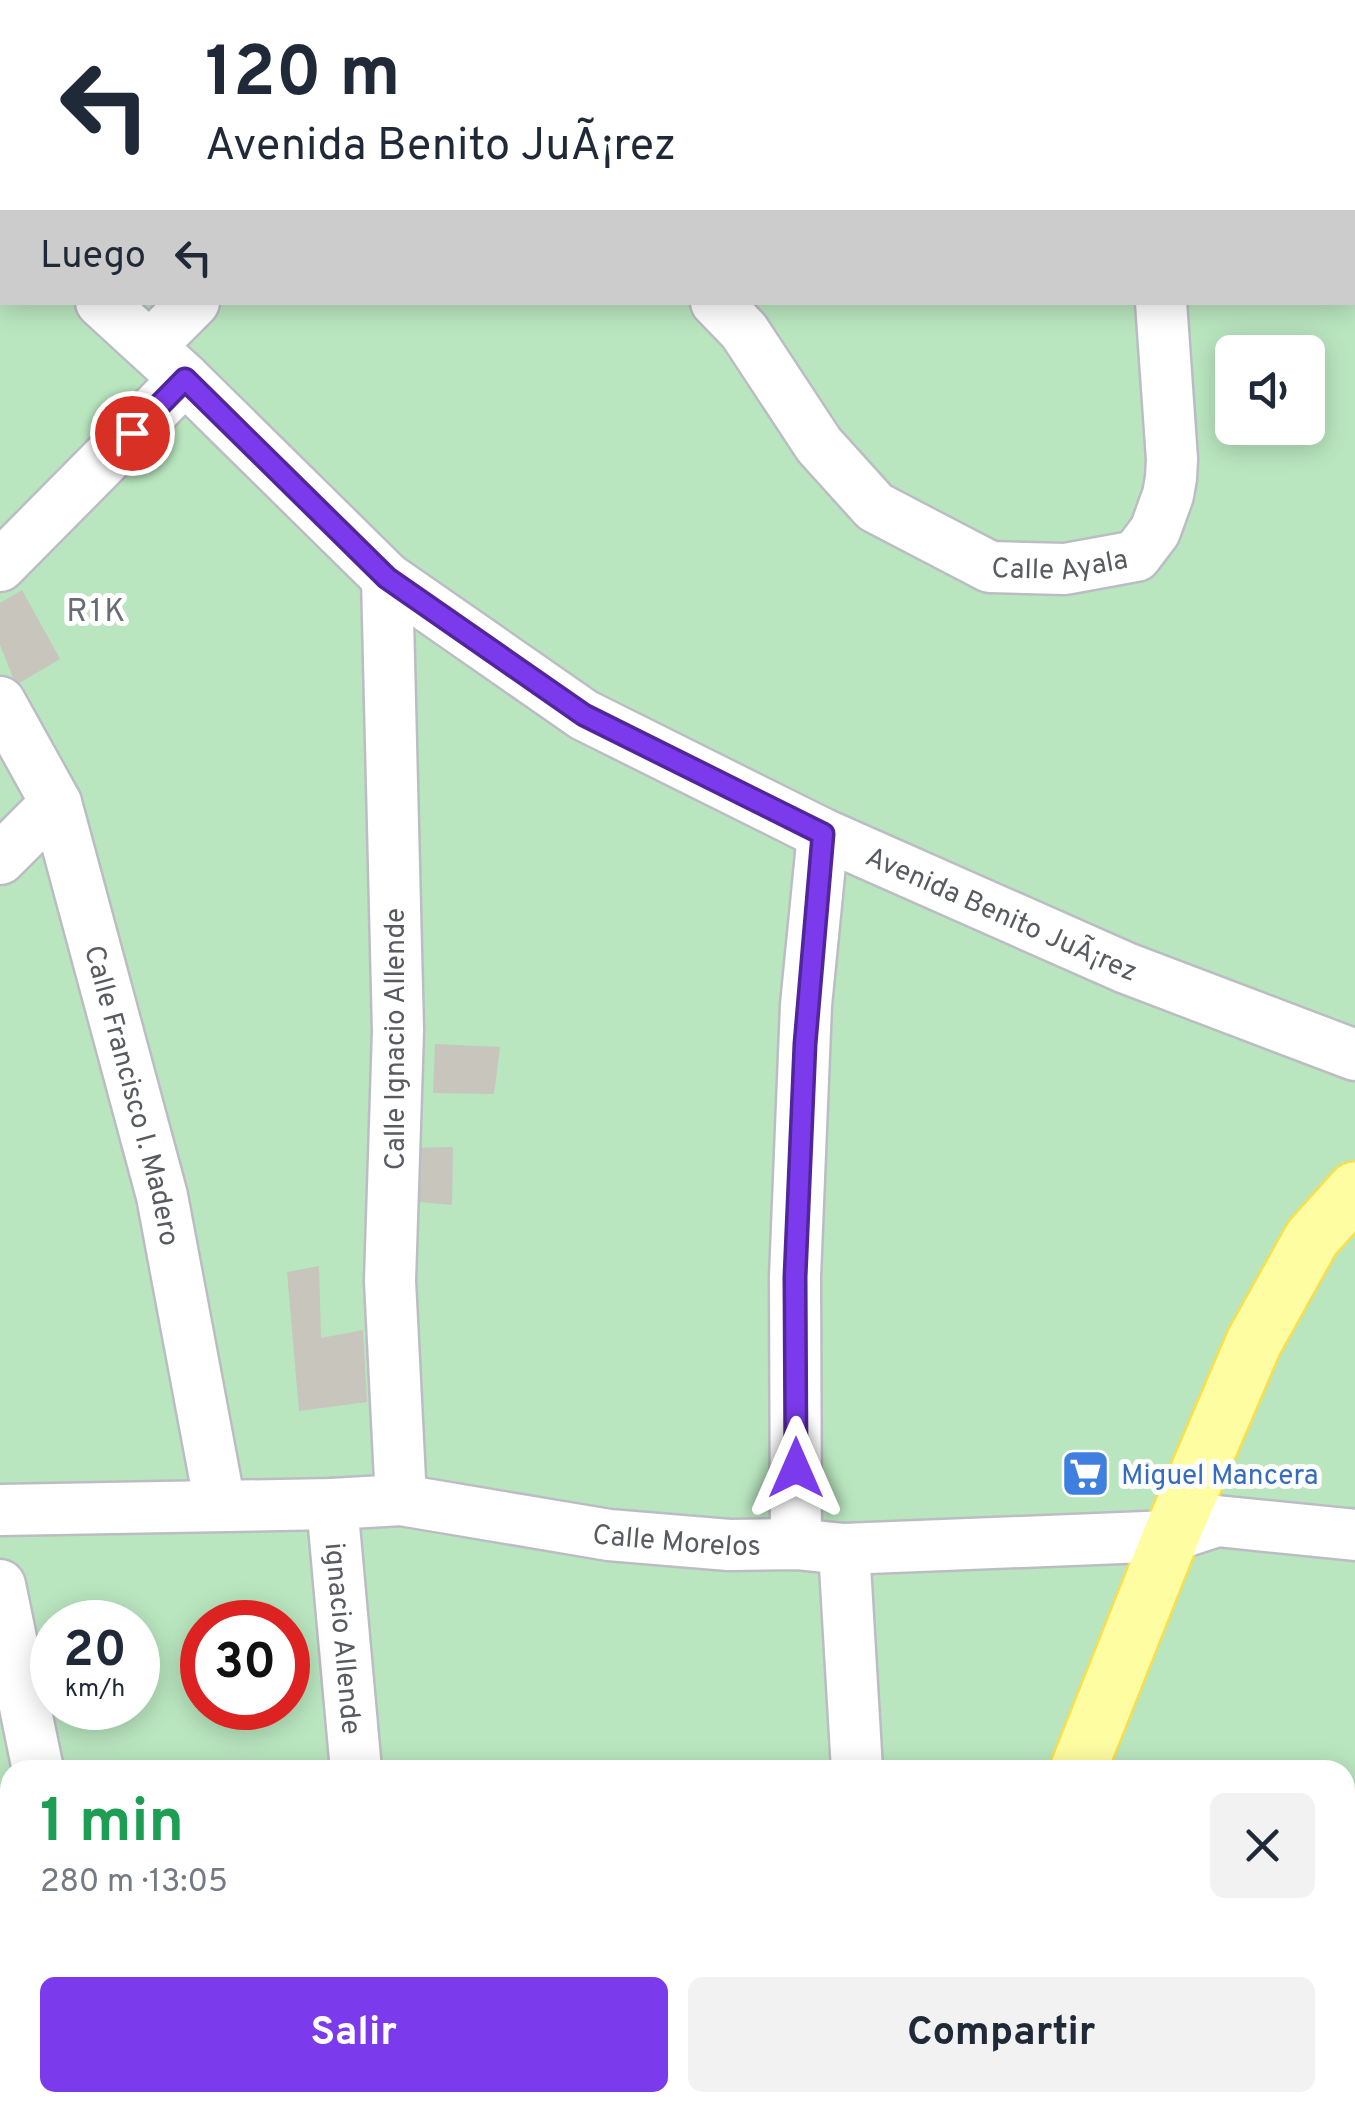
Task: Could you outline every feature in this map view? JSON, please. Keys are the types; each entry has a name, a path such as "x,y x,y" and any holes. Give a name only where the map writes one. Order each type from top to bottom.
{"main road":[{"path":"1082,1760 1254,1342 1312,1238 1355,1190"}],"street":[{"name":"Avenida Benito JuÃ¡rez","path":"105,305 387,578 584,715 823,834 1126,968 1355,1055"},
{"path":"0,566 167,363 193,305"},
{"name":"Calle Ayala","path":"719,305 744,331 819,445 875,508 990,567 1065,569 1136,556 1155,531 1168,495 1172,459 1161,305"},
{"name":"Calle Ignacio Allende","path":"387,578 398,1031 390,1281 400,1500"},
{"name":"Calle Francisco I. Madero","path":"0,702 56,803 162,1196 220,1505"},
{"path":"0,859 56,803"},
{"path":"796,1544 795,1277 806,1005 823,834"},
{"name":"Calle Morelos","path":"0,1510 400,1500 609,1535 844,1549 1171,1536 1217,1521 1355,1535"},
{"name":"ignacio Allende","path":"332,1504 355,1760"},
{"path":"844,1549 856,1760"},
{"path":"0,1585 36,1760"}],"green space":[{"path":"0,305 1355,305 1355,1760 0,1760"}],"building":[{"path":"22,590 60,659 16,685 0,645 0,603"},
{"path":"435,1044 500,1047 494,1094 433,1093"},
{"path":"453,1147 452,1205 408,1201 409,1148"},
{"path":"319,1266 321,1338 363,1330 367,1402 299,1411 287,1272"}],"place":[{"name":"Miguel Mancera","path":"1086,1474"}],"district":[{"name":"R1K","path":"97,610"}],"route":[{"path":"132,433 185,379 387,578 584,715 823,834 806,1005 795,1277 796,1468"}]}
